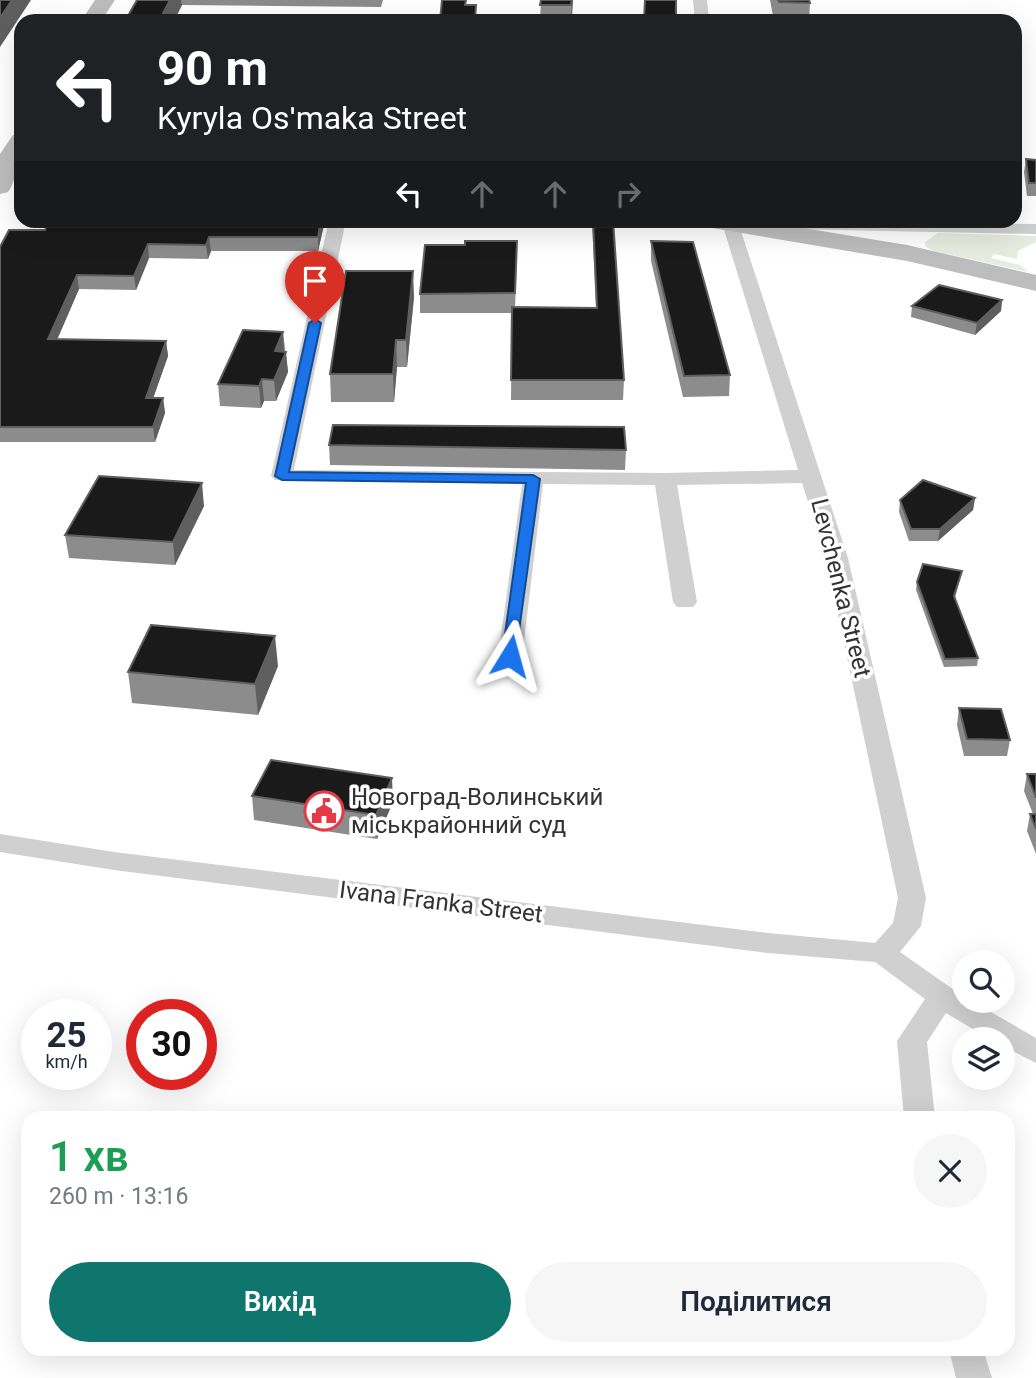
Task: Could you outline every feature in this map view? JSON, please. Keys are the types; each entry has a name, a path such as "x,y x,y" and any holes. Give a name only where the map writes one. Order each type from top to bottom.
{"main road":[{"path":"0,187 5,164 14,150"},
{"path":"762,228 907,253 1036,283"}],"street":[{"path":"336,228 282,476 533,479 812,476"},
{"name":"Levchenka Street","path":"723,228 812,476 837,558 912,898 907,926 882,953"},
{"path":"997,228 1036,229"},
{"path":"510,656 533,479"},
{"path":"665,479 685,602"},
{"name":"Ivana Franka Street","path":"0,843 114,861 754,941 882,953"},
{"path":"882,953 942,997 1036,1052"},
{"path":"918,1111 912,1041 942,997"},
{"path":"968,1356 974,1378"}],"shaded area":[{"path":"938,233 1036,236 1036,242 1018,251 1017,259 994,254 991,258 1020,265 1028,272 926,247 925,242"}],"building":[{"path":"0,0 12,0 0,18"},
{"path":"137,0 170,0 163,14 129,14"},
{"path":"442,0 466,0 465,5 476,5 475,14 441,14"},
{"path":"541,0 572,0 571,5 540,5"},
{"path":"645,0 676,0 676,14 644,14"},
{"path":"778,0 809,0 810,3 779,2"},
{"path":"1026,159 1036,160 1036,183 1029,183"},
{"path":"320,228 318,237 209,237 206,245 148,244 134,276 77,275 48,339 166,341 146,398 163,398 153,427 0,427 0,247 9,230"},
{"path":"593,228 614,228 624,380 511,380 512,307 597,308"},
{"path":"465,241 517,241 515,293 420,294 425,245 465,245"},
{"path":"651,241 693,242 730,375 684,376"},
{"path":"346,271 413,271 406,340 396,340 393,374 330,374"},
{"path":"939,285 1002,300 977,323 912,306"},
{"path":"243,330 283,332 275,351 286,352 274,380 262,379 259,386 218,384"},
{"path":"333,425 624,427 626,450 329,445"},
{"path":"99,476 202,483 173,542 65,535"},
{"path":"923,480 975,498 940,529 911,529 900,500"},
{"path":"923,564 962,571 954,596 978,658 945,659 917,582"},
{"path":"151,625 275,636 255,684 128,672"},
{"path":"959,708 1001,709 1010,740 967,739"},
{"path":"271,760 392,778 376,815 252,796"},
{"path":"1027,774 1036,774 1036,798"},
{"path":"1030,814 1036,814 1036,829"}],"place":[{"name":"Новоград-Волинський міськрайонний суд","path":"324,811"}],"route":[{"path":"315,323 282,476 533,479 510,656"}]}
